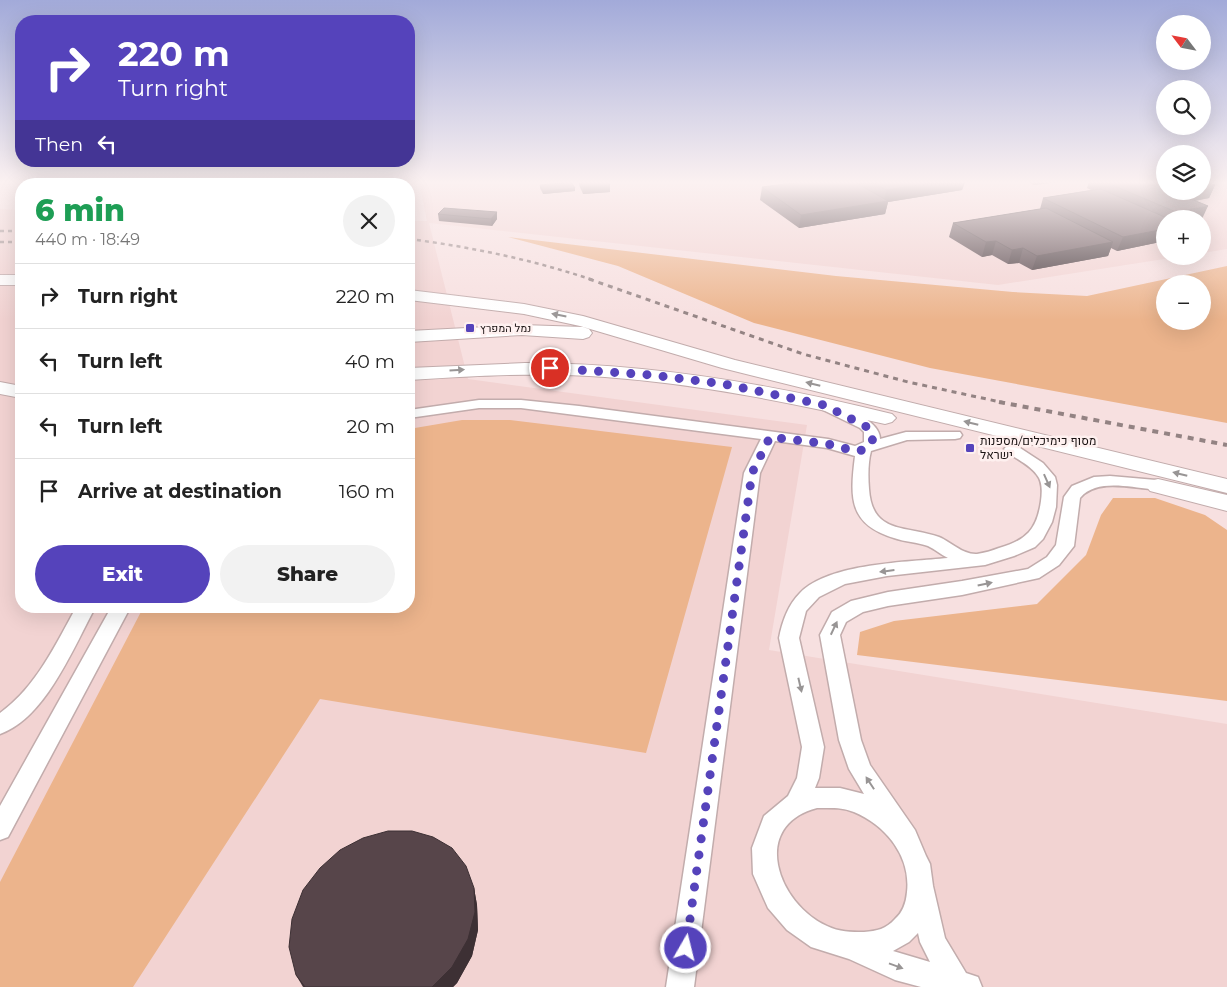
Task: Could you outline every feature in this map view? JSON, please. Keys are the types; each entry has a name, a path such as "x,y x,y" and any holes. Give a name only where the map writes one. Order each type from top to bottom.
{"street":[{"path":"0,280 15,280"},
{"path":"415,296 490,304 560,316 615,329 729,364"},
{"path":"415,337 522,330 562,331 603,336 729,364 1227,486"},
{"path":"415,374 513,368 602,371 724,384 954,435 1227,503"},
{"path":"415,413 479,404 521,404 579,410 828,444 855,451 906,436 954,435"},
{"path":"824,405 869,428 873,438 871,444 863,450 860,479 861,498 868,518 882,528 934,542 950,552 974,560"},
{"path":"680,987 752,473 770,437"},
{"path":"796,804 808,778 813,747 789,638 791,622 801,603 818,589 846,578 989,558 1028,544 1045,522 1051,491 1050,482 1041,469 1012,449"},
{"path":"963,986 933,942 918,862 906,838 860,769 850,740 830,635 839,617 858,606 1033,574 1053,561 1065,546 1072,497 1078,490 1094,482 1110,481 1150,484"},
{"path":"1194,495 1227,510"},
{"path":"916,568 926,549 920,538"},
{"path":"0,725 21,709 31,698 83,613"},
{"path":"0,828 118,613"},
{"path":"906,838 886,818 863,804 840,798 817,798 796,804 780,816 768,834 764,855 767,879 778,902 796,922 822,939 851,946 895,966 963,986"},
{"path":"851,946 879,944 902,932 916,912 922,888"}],"shaded area":[{"path":"0,228 15,228 15,613 415,613 415,228 430,228 468,379 807,425 769,650 1227,724 1227,987 0,987"},
{"path":"475,228 1156,228 1156,260 998,285"},
{"path":"1211,228 1227,228 1227,249 1211,252"},
{"path":"508,237 836,276 1013,292 1087,296 1156,281 1156,330 1211,330 1211,275 1185,275 1227,266 1227,423 930,368 754,323 618,266"},
{"path":"462,420 510,420 732,447 646,753 320,699 133,987 0,987 0,882 140,613 415,613 415,428"},
{"path":"1113,498 1155,498 1205,515 1227,530 1227,701 857,655 860,632 894,621 1037,604 1086,555 1101,515"}],"building":[{"path":"962,228 1086,228 1113,242 1037,256 1023,248 1012,250 996,241 986,242"},
{"path":"1105,228 1156,228 1156,231 1123,237"},
{"path":"388,831 412,831 433,837 452,848 466,866 474,888 475,912 468,939 452,967 432,987 305,987 296,975 289,947 292,919 303,890 320,868 340,850 363,838"}],"railway":[{"path":"0,231 15,231"},
{"path":"415,240 502,255 548,266 593,280"},
{"path":"0,242 15,242"},
{"path":"589,279 803,354 908,382 1005,403"},
{"path":"999,402 1227,445"}],"place":[{"name":"נמל המפרץ","path":"470,328"},
{"name":"מסוף כימיכלים/מספנות ישראל","path":"970,448"}],"route":[{"path":"550,368 652,375 724,384 824,405 860,422 872,432 871,444 863,450 855,451 828,444 770,437 752,473 686,948"}]}
